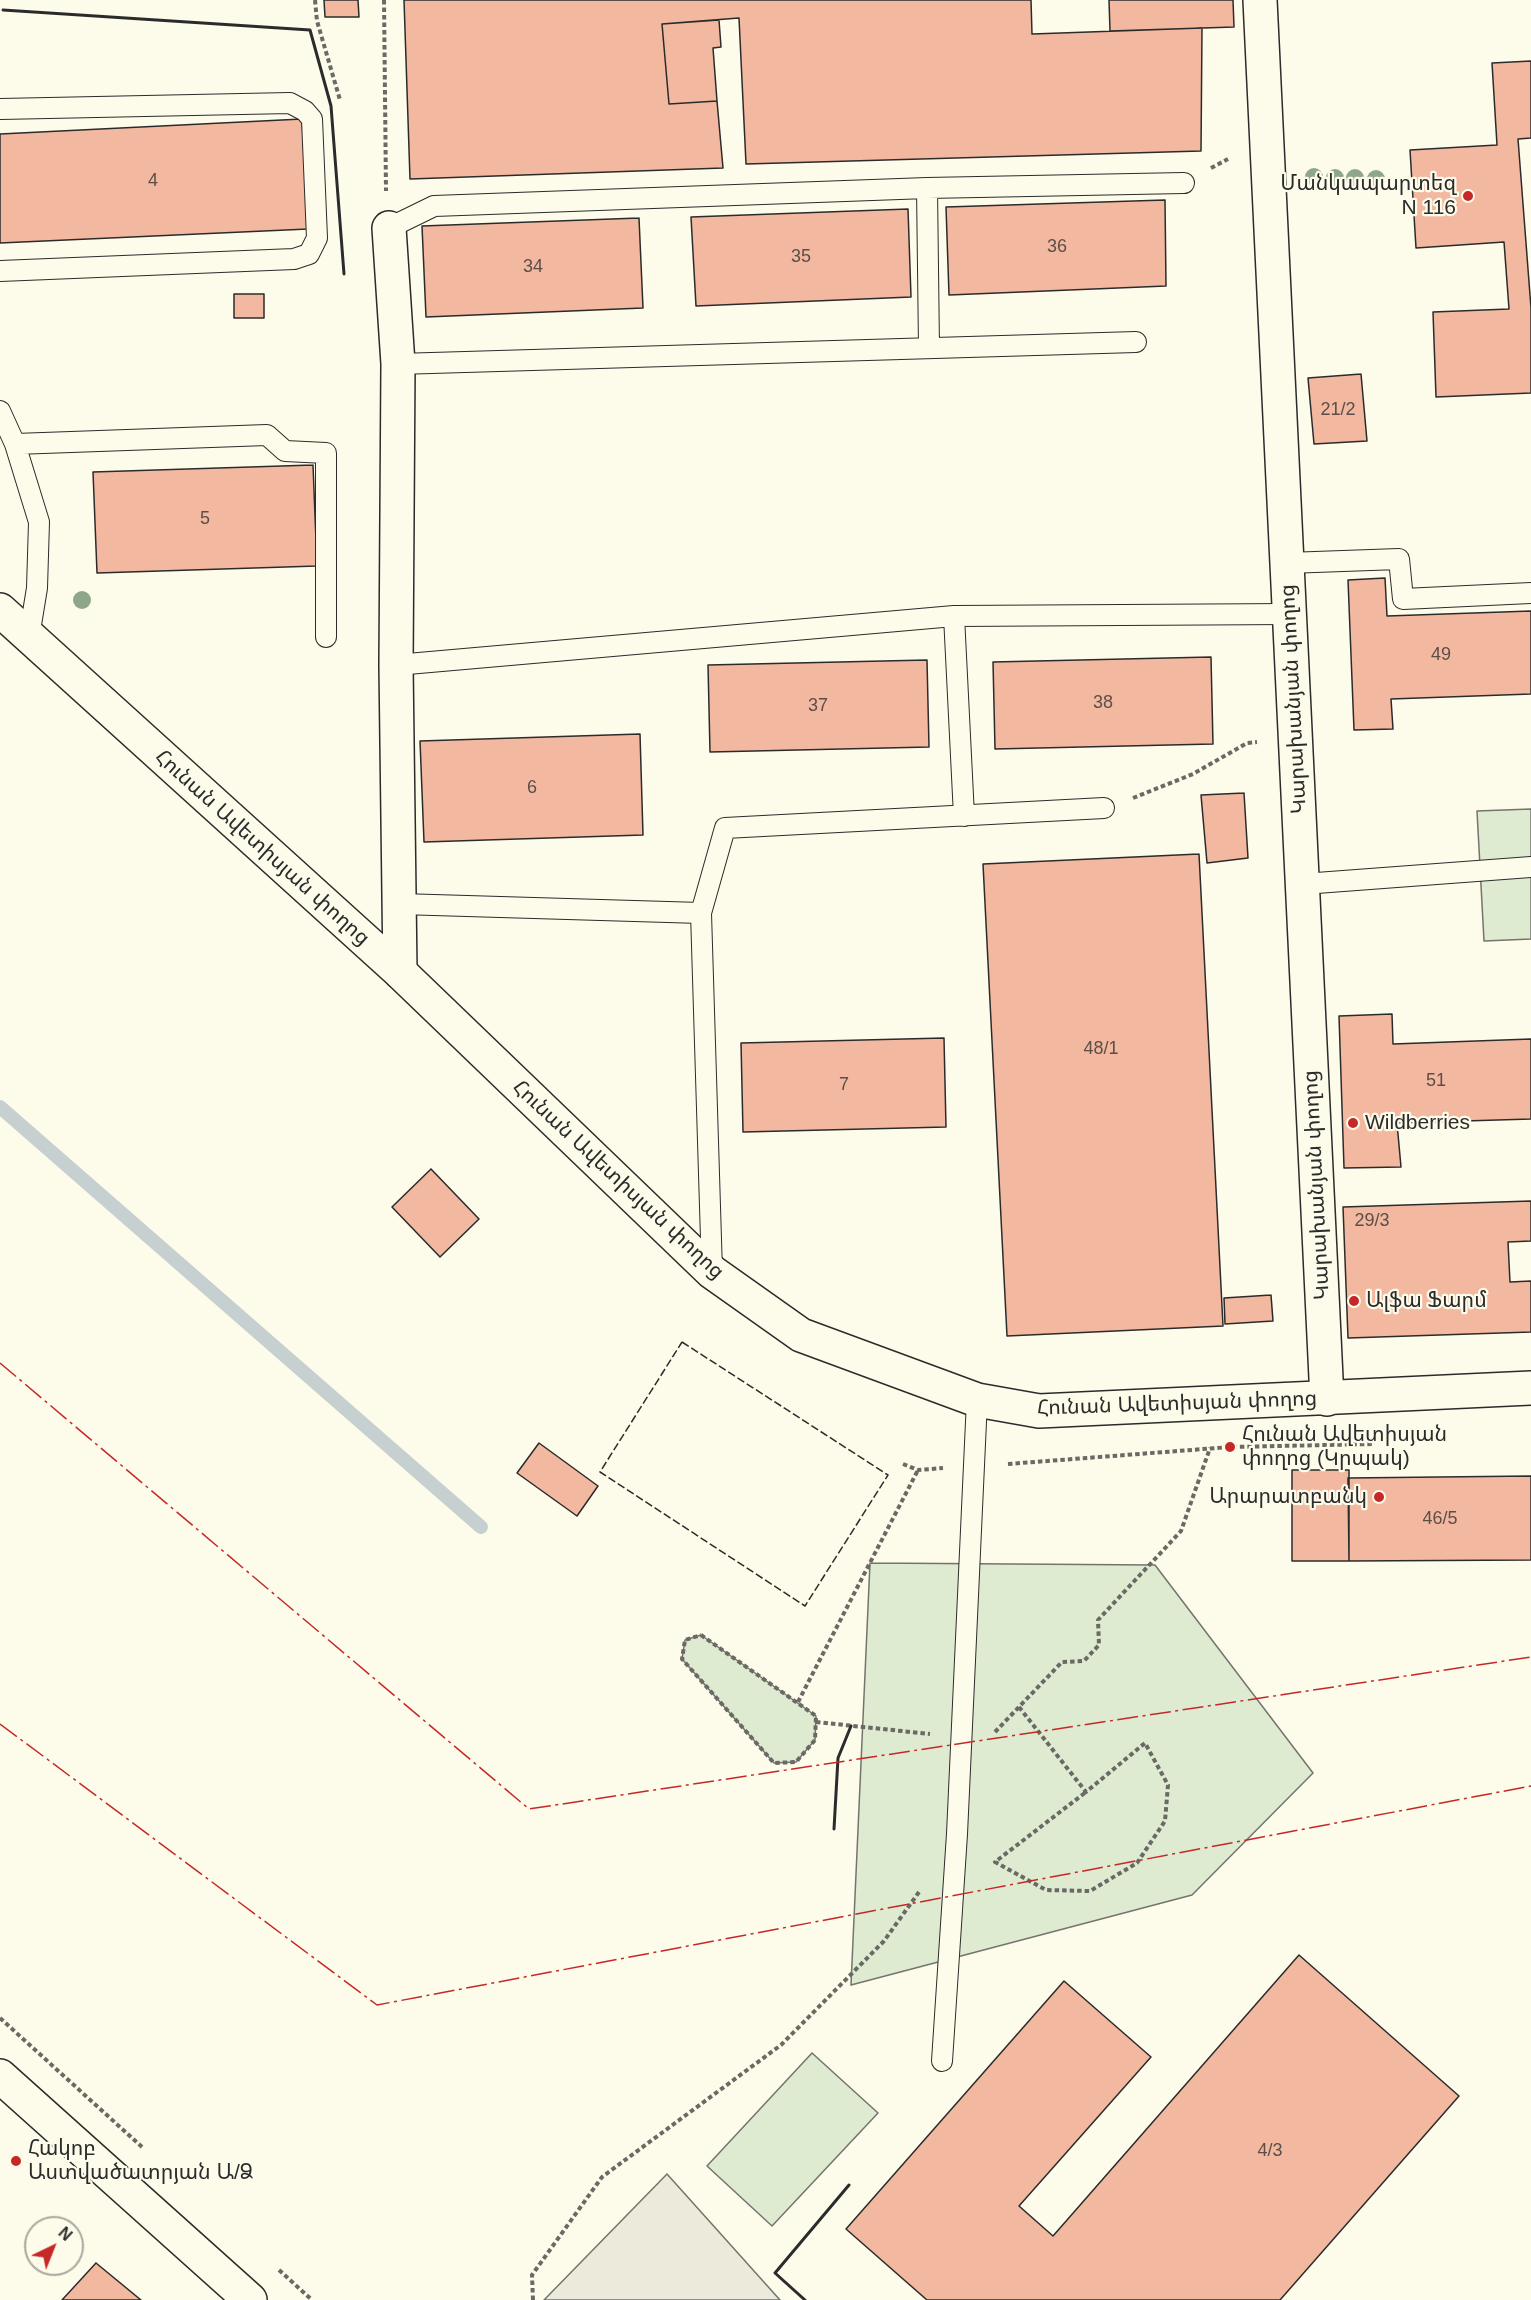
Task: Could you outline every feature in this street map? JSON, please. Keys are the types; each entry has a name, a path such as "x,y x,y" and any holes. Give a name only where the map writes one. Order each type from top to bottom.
{"street":[{"name":"Կարախանյան փողոց","path":"1260,0 1327,1399"},
{"path":"389,228 398,364 396,664 400,972"},
{"name":"Հունան Ավետիսյան փողոց","path":"0,610 400,972 712,1272 801,1335 977,1400 1039,1411 1531,1388"},
{"path":"0,2076 250,2300"}],"lane":[{"path":"0,109 290,103 312,119 317,238 309,254 294,260 0,271"},
{"path":"389,228 434,206 927,188 1184,183"},
{"path":"927,188 929,348"},
{"path":"398,364 1136,342"},
{"path":"0,411 15,444 39,522 37,588 28,637"},
{"path":"15,444 267,435 285,451 326,453 326,637"},
{"path":"1287,563 1399,559 1403,599 1531,593"},
{"path":"396,664 954,616 1290,614"},
{"path":"954,616 964,816"},
{"path":"712,1272 701,914 725,828 1104,808"},
{"path":"1302,884 1531,867"},
{"path":"400,904 701,914"},
{"path":"942,2061 957,1834 977,1400"}],"path":[{"path":"304,111 341,105 317,21 315,0"},
{"path":"384,0 385,183"},
{"path":"1104,808 1193,774 1247,743 1296,737"},
{"path":"903,1464 918,1470 1210,1448 1374,1444"},
{"path":"959,1769 1062,1662 1084,1661 1099,1645 1098,1620 1181,1531 1210,1448"},
{"path":"798,1702 918,1470"},
{"path":"701,1635 798,1702 816,1716 816,1722 815,1740 796,1762 774,1763 682,1659 685,1640 701,1635"},
{"path":"1019,1707 1086,1791"},
{"path":"816,1722 960,1737"},
{"path":"1144,1743 1168,1785 1165,1821 1137,1863 1090,1891 1079,1891 1046,1890 995,1862 1086,1791 1144,1743"},
{"path":"533,2300 532,2275 602,2177 781,2045 884,1941 924,1887"}],"green space":[{"path":"1531,809 1531,939 1484,941 1477,811"},
{"path":"870,1563 1155,1565 1313,1773 1192,1895 851,1985"},
{"path":"701,1635 816,1716 815,1740 796,1762 774,1763 682,1659 685,1640"},
{"path":"812,2053 878,2113 772,2226 707,2166"}],"shaded area":[{"path":"667,2174 780,2300 544,2300"}],"building":[{"path":"324,0 358,0 359,17 325,17"},
{"path":"404,0 1031,0 1032,34 1202,28 1201,151 746,164 739,18 662,24 669,104 717,101 723,168 410,179"},
{"path":"1109,0 1233,0 1234,27 1110,31"},
{"path":"719,20 721,47 713,48 717,101 669,104 662,24"},
{"name":"Մանկապարտեզ N 116","path":"1531,61 1531,138 1518,139 1531,308 1531,393 1436,397 1433,312 1509,309 1504,242 1416,248 1410,150 1497,145 1492,63"},
{"path":"302,119 308,229 0,243 0,134"},
{"path":"1165,200 1166,286 949,295 946,207"},
{"path":"908,209 911,297 696,306 691,217"},
{"path":"639,218 643,308 426,317 422,226"},
{"path":"234,294 264,294 264,318 234,318"},
{"path":"1361,374 1367,441 1314,444 1308,378"},
{"path":"313,465 317,566 97,573 93,472"},
{"path":"1385,578 1387,616 1531,611 1531,694 1391,699 1393,729 1354,730 1348,580"},
{"path":"1211,657 1213,744 995,749 993,662"},
{"path":"927,660 929,747 710,752 708,665"},
{"path":"640,734 643,835 424,842 420,741"},
{"path":"1244,793 1248,858 1207,863 1201,795"},
{"path":"1199,854 1223,1326 1007,1336 983,864"},
{"path":"1392,1014 1393,1044 1531,1039 1531,1119 1397,1123 1401,1167 1344,1168 1339,1016"},
{"path":"944,1038 946,1127 743,1132 741,1043"},
{"path":"431,1169 479,1219 440,1257 392,1207"},
{"path":"1531,1201 1531,1241 1508,1242 1510,1282 1531,1281 1531,1332 1348,1338 1343,1207"},
{"path":"1271,1295 1273,1321 1225,1324 1224,1298"},
{"path":"539,1443 598,1486 577,1516 517,1473"},
{"path":"1292,1470 1349,1470 1349,1561 1292,1561"},
{"path":"1531,1476 1531,1560 1349,1561 1348,1478"},
{"path":"1299,1955 1459,2096 1280,2300 927,2300 846,2229 1064,1981 1151,2057 1019,2206 1053,2236"},
{"path":"96,2263 141,2300 62,2300"}],"waterway":[{"path":"0,1107 481,1527"}],"fence":[{"path":"682,1342 888,1475 805,1606 600,1472 682,1342"}],"wall":[{"path":"3,10 310,30 331,106 344,274"},
{"path":"834,1829 838,1758 851,1726"},
{"path":"805,2300 775,2273 849,2185"}],"power":[{"path":"0,1363 529,1809 1531,1657"},
{"path":"0,1724 377,2005 1531,1786"}],"place":[{"name":"Մանկապարտեզ N 116","path":"1468,196"},
{"name":"Wildberries","path":"1353,1123"},
{"name":"Ալֆա Ֆարմ","path":"1354,1301"},
{"name":"Հունան Ավետիսյան փողոց (Կրպակ)","path":"1230,1447"},
{"name":"Արարատբանկ","path":"1379,1497"},
{"name":"Հակոբ Աստվածատրյան Ա/Ձ","path":"16,2161"}]}
